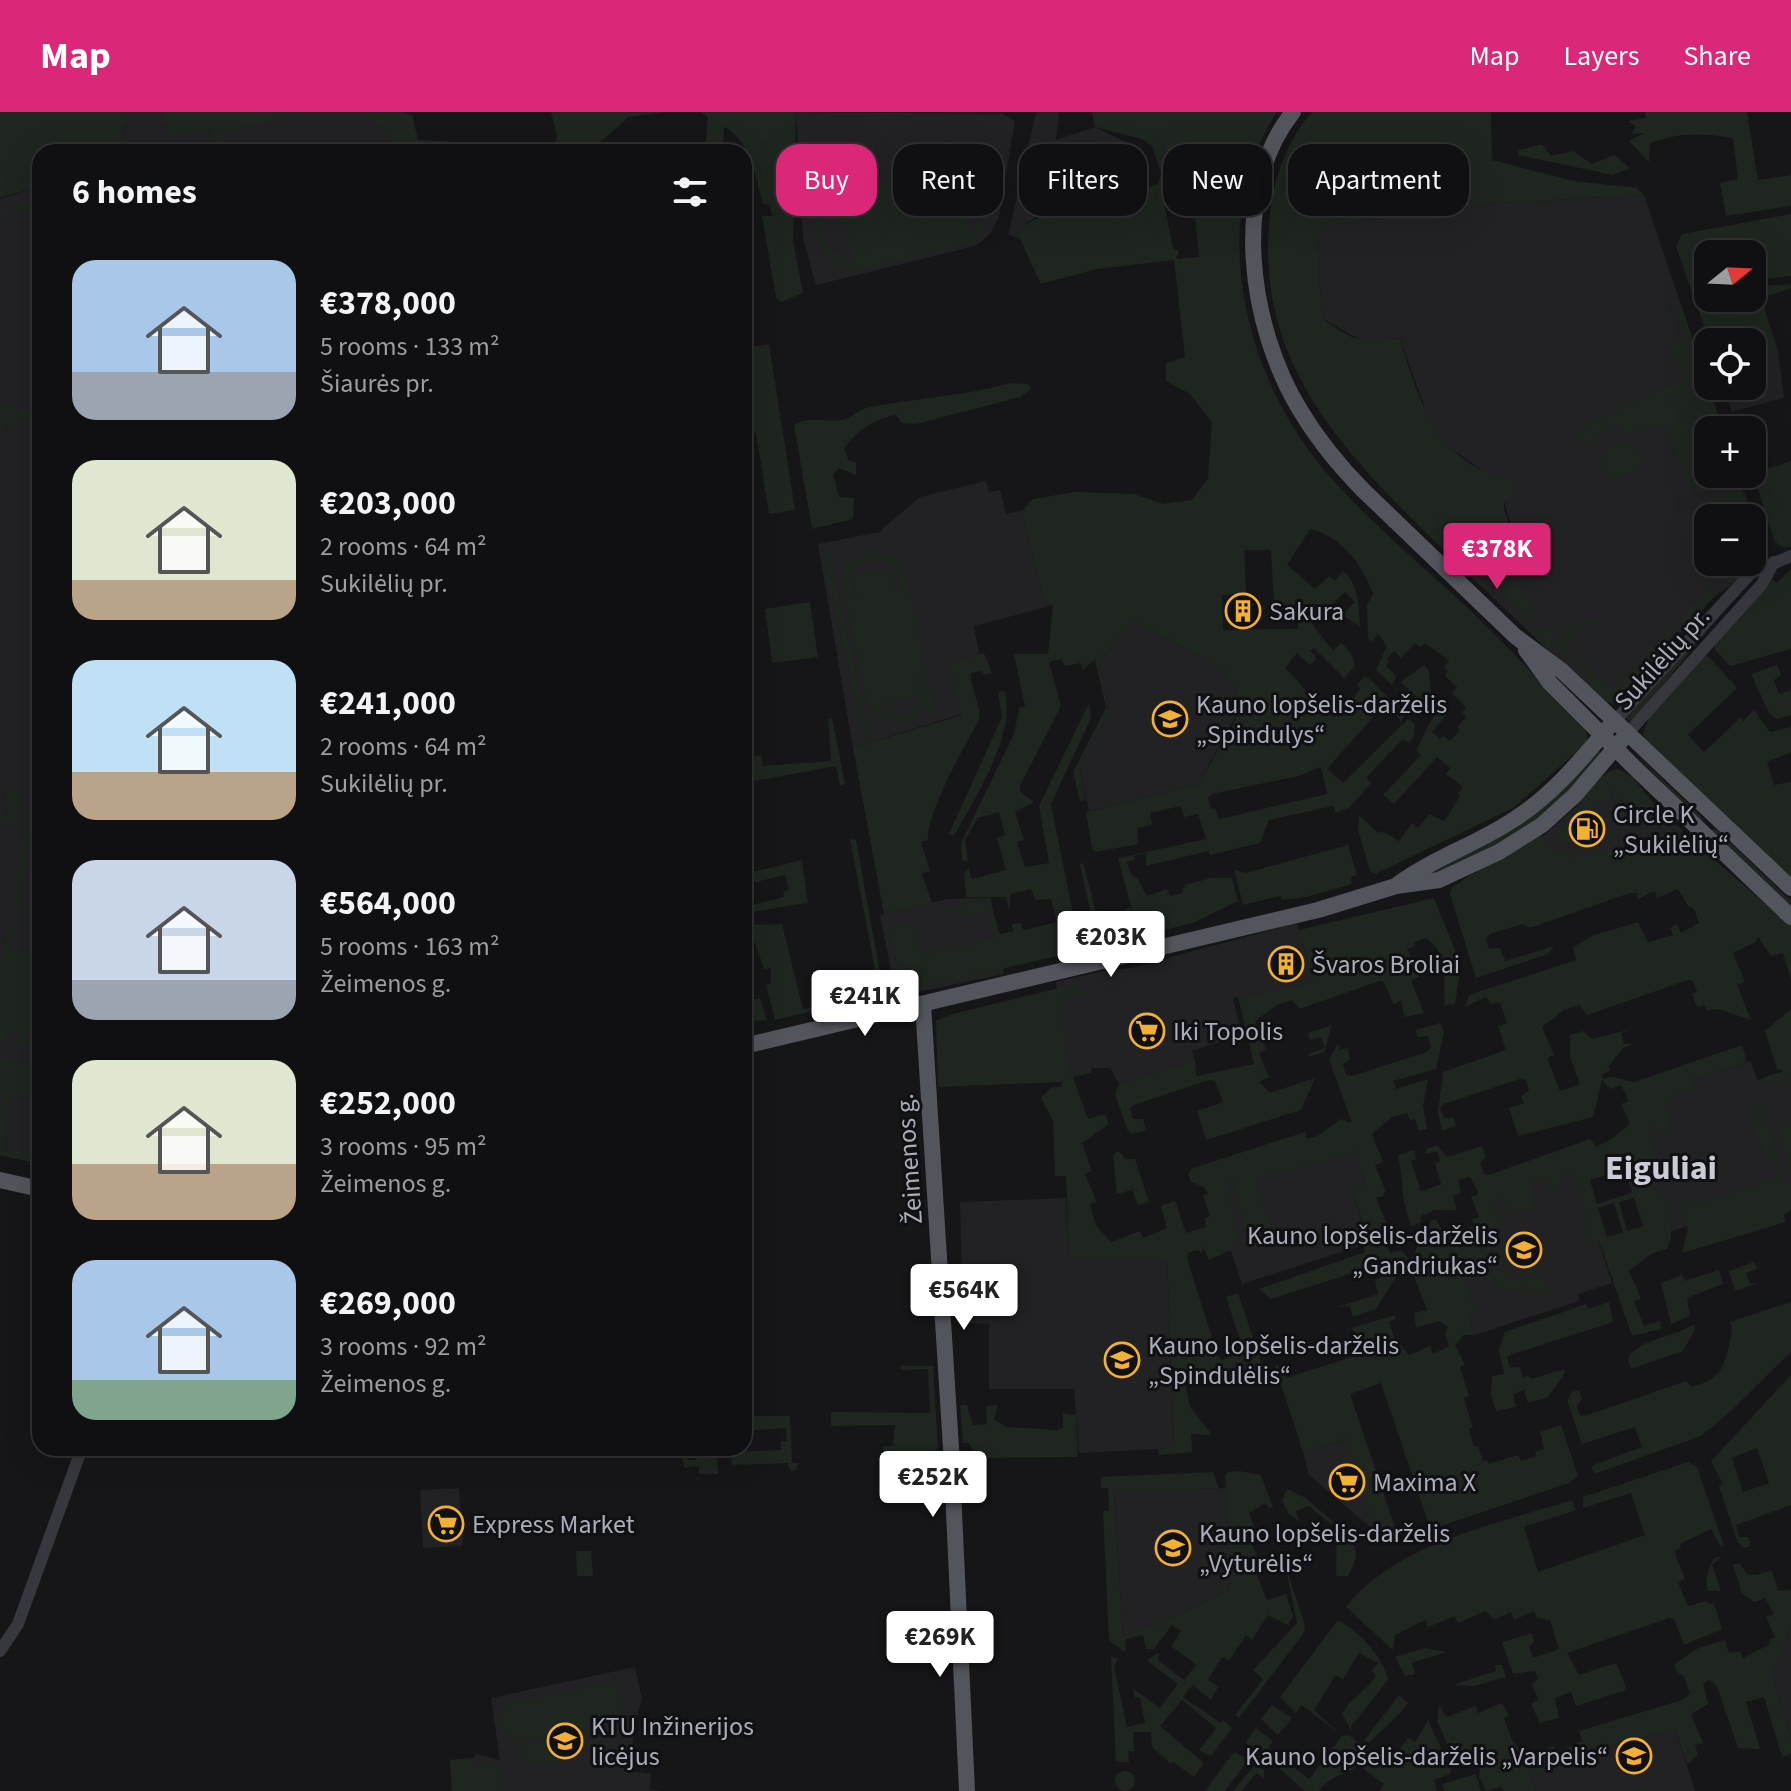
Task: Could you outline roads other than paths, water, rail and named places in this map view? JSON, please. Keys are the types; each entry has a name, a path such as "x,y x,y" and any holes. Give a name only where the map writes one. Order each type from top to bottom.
{"main road":[{"path":"1293,112 1268,159 1255,230 1259,296 1271,345 1284,381 1299,409 1343,470 1515,636 1562,671 1791,888"},
{"path":"1515,636 1550,683 1791,917"},
{"name":"Sukilėlių pr.","path":"1396,886 1427,863 1515,819 1542,799 1615,721"},
{"name":"Sukilėlių pr.","path":"752,1044 1318,910 1396,886 1439,880 1470,868 1526,836 1575,795 1627,734"},
{"path":"1701,832 1714,818"},
{"name":"Žeimenos g.","path":"923,1004 951,1448 967,1791"},
{"path":"0,1180 32,1187"}],"street":[{"path":"1774,562 1791,556"},
{"name":"Sukilėlių pr.","path":"1615,721 1751,573 1774,562"},
{"name":"Sukilėlių pr.","path":"1627,734 1762,584 1774,562"},
{"path":"0,1651 18,1624 79,1456"}],"place":[{"name":"Sakura","path":"1243,611"},
{"name":"Kauno lopšelis-darželis „Spindulys“","path":"1170,719"},
{"name":"Circle K „Sukilėlių“","path":"1587,829"},
{"name":"Švaros Broliai","path":"1286,964"},
{"name":"Iki Topolis","path":"1147,1031"},
{"name":"Kauno lopšelis-darželis „Gandriukas“","path":"1524,1250"},
{"name":"Kauno lopšelis-darželis „Spindulėlis“","path":"1122,1360"},
{"name":"Maxima X","path":"1347,1482"},
{"name":"Express Market","path":"446,1524"},
{"name":"Kauno lopšelis-darželis „Vyturėlis“","path":"1173,1548"},
{"name":"KTU Inžinerijos licėjus","path":"565,1741"},
{"name":"Kauno lopšelis-darželis „Varpelis“","path":"1634,1756"}],"district":[{"name":"Eiguliai","path":"1661,1168"}]}
